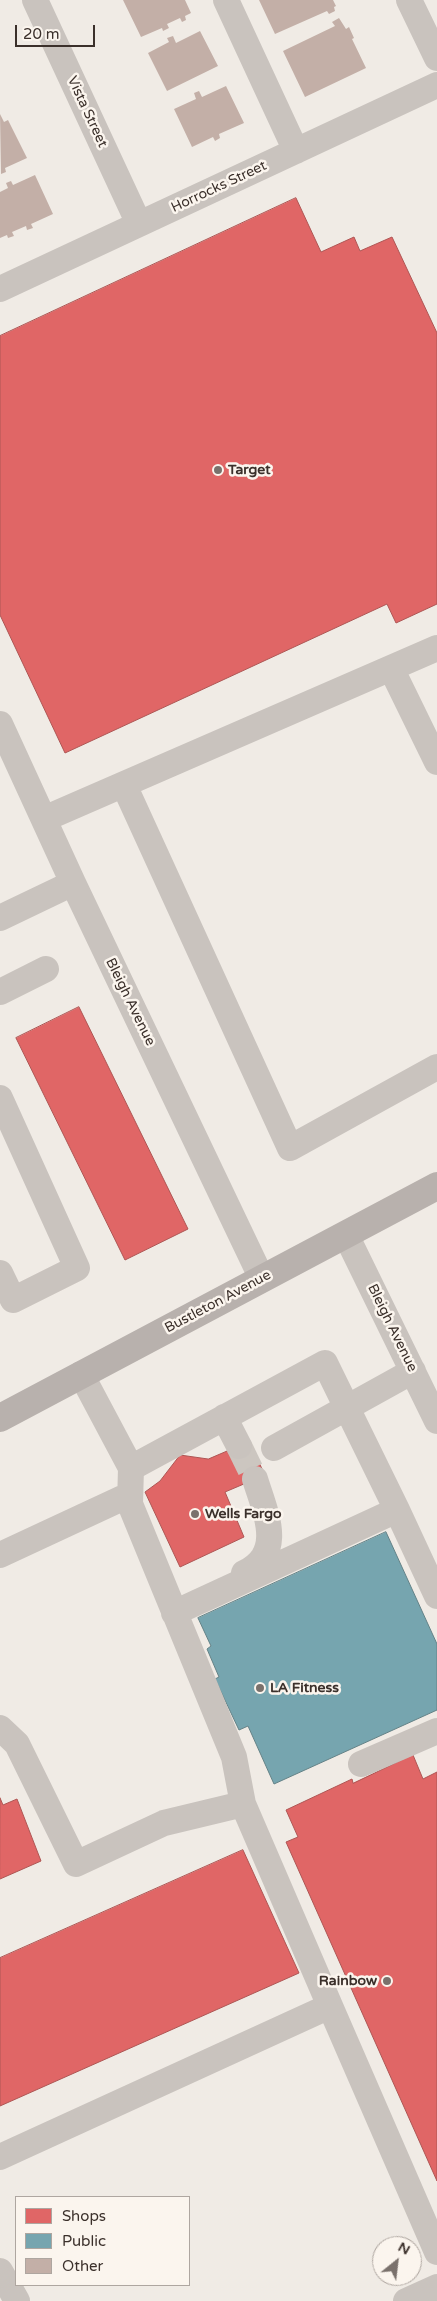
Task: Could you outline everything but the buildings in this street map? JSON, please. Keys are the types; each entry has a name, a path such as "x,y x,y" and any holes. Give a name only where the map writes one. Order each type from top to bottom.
{"main road":[{"name":"Bustleton Avenue","path":"0,1418 437,1186"}],"street":[{"name":"Vista Street","path":"35,0 139,224"},
{"path":"226,0 296,151"},
{"path":"409,0 437,58"},
{"name":"Horrocks Street","path":"0,289 437,85"},
{"path":"44,819 124,786 437,648"},
{"path":"391,668 437,762"},
{"name":"Bleigh Avenue","path":"0,724 73,883 262,1279"},
{"path":"124,786 290,1148 437,1067"},
{"path":"0,918 73,883"},
{"path":"0,992 46,969"},
{"path":"0,1098 77,1268 13,1300 0,1272"},
{"name":"Bleigh Avenue","path":"346,1235 437,1421"},
{"path":"131,1468 325,1363 437,1596"},
{"path":"274,1448 412,1371"},
{"path":"81,1374 131,1468 130,1504 234,1757 243,1804 437,2252"},
{"path":"224,1417 239,1446"},
{"path":"172,1609 252,1569 268,1552 270,1534 255,1479"},
{"path":"0,1555 129,1495"},
{"path":"172,1609 397,1510"},
{"path":"0,1728 17,1744 76,1864 164,1823 243,1804"},
{"path":"361,1764 437,1731"},
{"path":"0,2157 330,2006"},
{"path":"0,2271 18,2301"},
{"path":"406,2301 437,2287"}],"tunnel":[{"path":"239,1446 255,1479"}],"place":[{"name":"Target","path":"218,470"},
{"name":"Wells Fargo","path":"195,1514"},
{"name":"LA Fitness","path":"260,1688"},
{"name":"Rainbow","path":"387,1981"}]}
